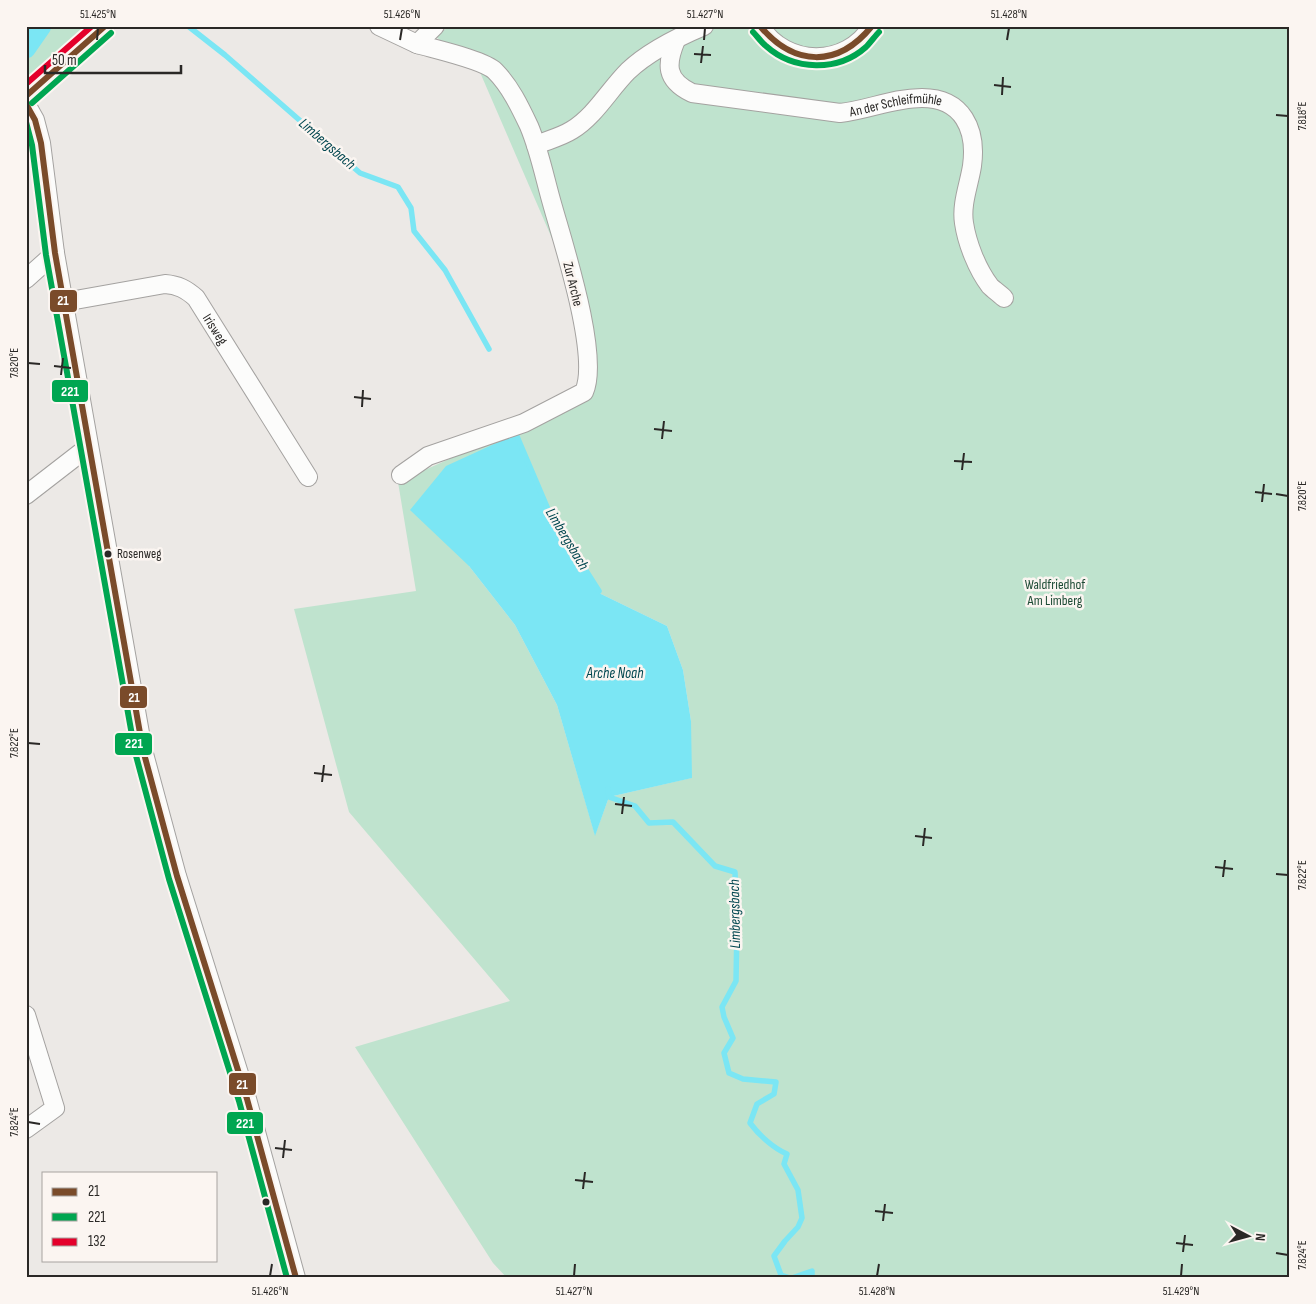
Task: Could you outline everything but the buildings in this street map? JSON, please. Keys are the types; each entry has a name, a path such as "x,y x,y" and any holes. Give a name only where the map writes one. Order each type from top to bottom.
{"street":[{"path":"26,96 106,26"},
{"path":"379,26 416,44 435,26"},
{"path":"536,145 572,130 587,119 629,70 651,54 704,26"},
{"path":"760,26 771,41 788,52 819,58 853,47 866,35 872,26"},
{"name":"An der Schleifmühle","path":"676,40 669,56 669,68 681,88 692,93 840,113 854,112 893,100 923,98 937,99 959,111 967,121 972,135 973,149 972,166 965,200 964,221 970,244 982,272 991,286 1004,298"},
{"name":"Zur Arche","path":"401,475 428,456 524,423 584,392 589,372 584,328 564,244 536,145 520,109 504,82 493,70 482,64 416,44"},
{"path":"26,104 34,120 41,143 55,253 143,750 177,876 250,1108 296,1278"},
{"path":"26,278 55,253"},
{"name":"Irisweg","path":"64,302 164,284 177,285 187,290 196,298 308,477"},
{"path":"26,495 88,447"},
{"path":"26,1015 55,1108 26,1129"}],"green space":[{"path":"26,26 86,26 26,78"},
{"name":"Waldfriedhof Am Limberg","path":"449,26 1290,26 1290,1278 507,1278 493,1263 355,1047 510,1001 349,812 294,609 416,591 398,482 592,395 585,378 560,257 479,70 436,37","holes":["516,434 550,514 601,594 667,626 683,670 691,721 691,778 609,797 595,835 557,705 515,625 469,566"]}],"water":[{"name":"Arche Noah","path":"516,434 550,514 601,594 667,626 683,670 691,721 692,778 609,797 595,836 557,705 515,625 469,566 410,510 446,466"}],"waterway":[{"path":"26,49 42,26"},
{"name":"Limbergsbach","path":"188,26 225,55 360,173 398,187 411,208 414,231 445,270 489,349"},
{"name":"Limbergsbach","path":"516,434 550,514 599,591"},
{"name":"Limbergsbach","path":"608,789 609,797 635,806 649,823 673,822 715,866 735,872 736,981 722,1007 733,1038 724,1053 729,1073 743,1079 776,1082 774,1094 757,1104 750,1123 767,1141 787,1154 784,1164 798,1190 802,1218 798,1227 774,1256 781,1275 790,1278"},
{"name":"Limbergsbach","path":"792,1278 812,1271 812,1278"}],"transit line":[{"name":"132","path":"26,84 92,26"},
{"name":"21","path":"26,96 105,26"},
{"name":"21","path":"760,26 787,49 801,55 816,57 831,55 845,49 859,40 872,26"},
{"name":"221","path":"753,32 777,54 803,64 816,65 842,61 855,55 866,47 879,32"},
{"name":"221","path":"32,103 111,33"},
{"name":"21","path":"26,104 35,120 41,143 55,253 143,750 177,876 247,1099 296,1278"},
{"name":"221","path":"26,122 32,145 46,255 135,752 169,879 239,1101 287,1278"}],"place":[{"name":"Rosenweg","path":"108,554"}]}
